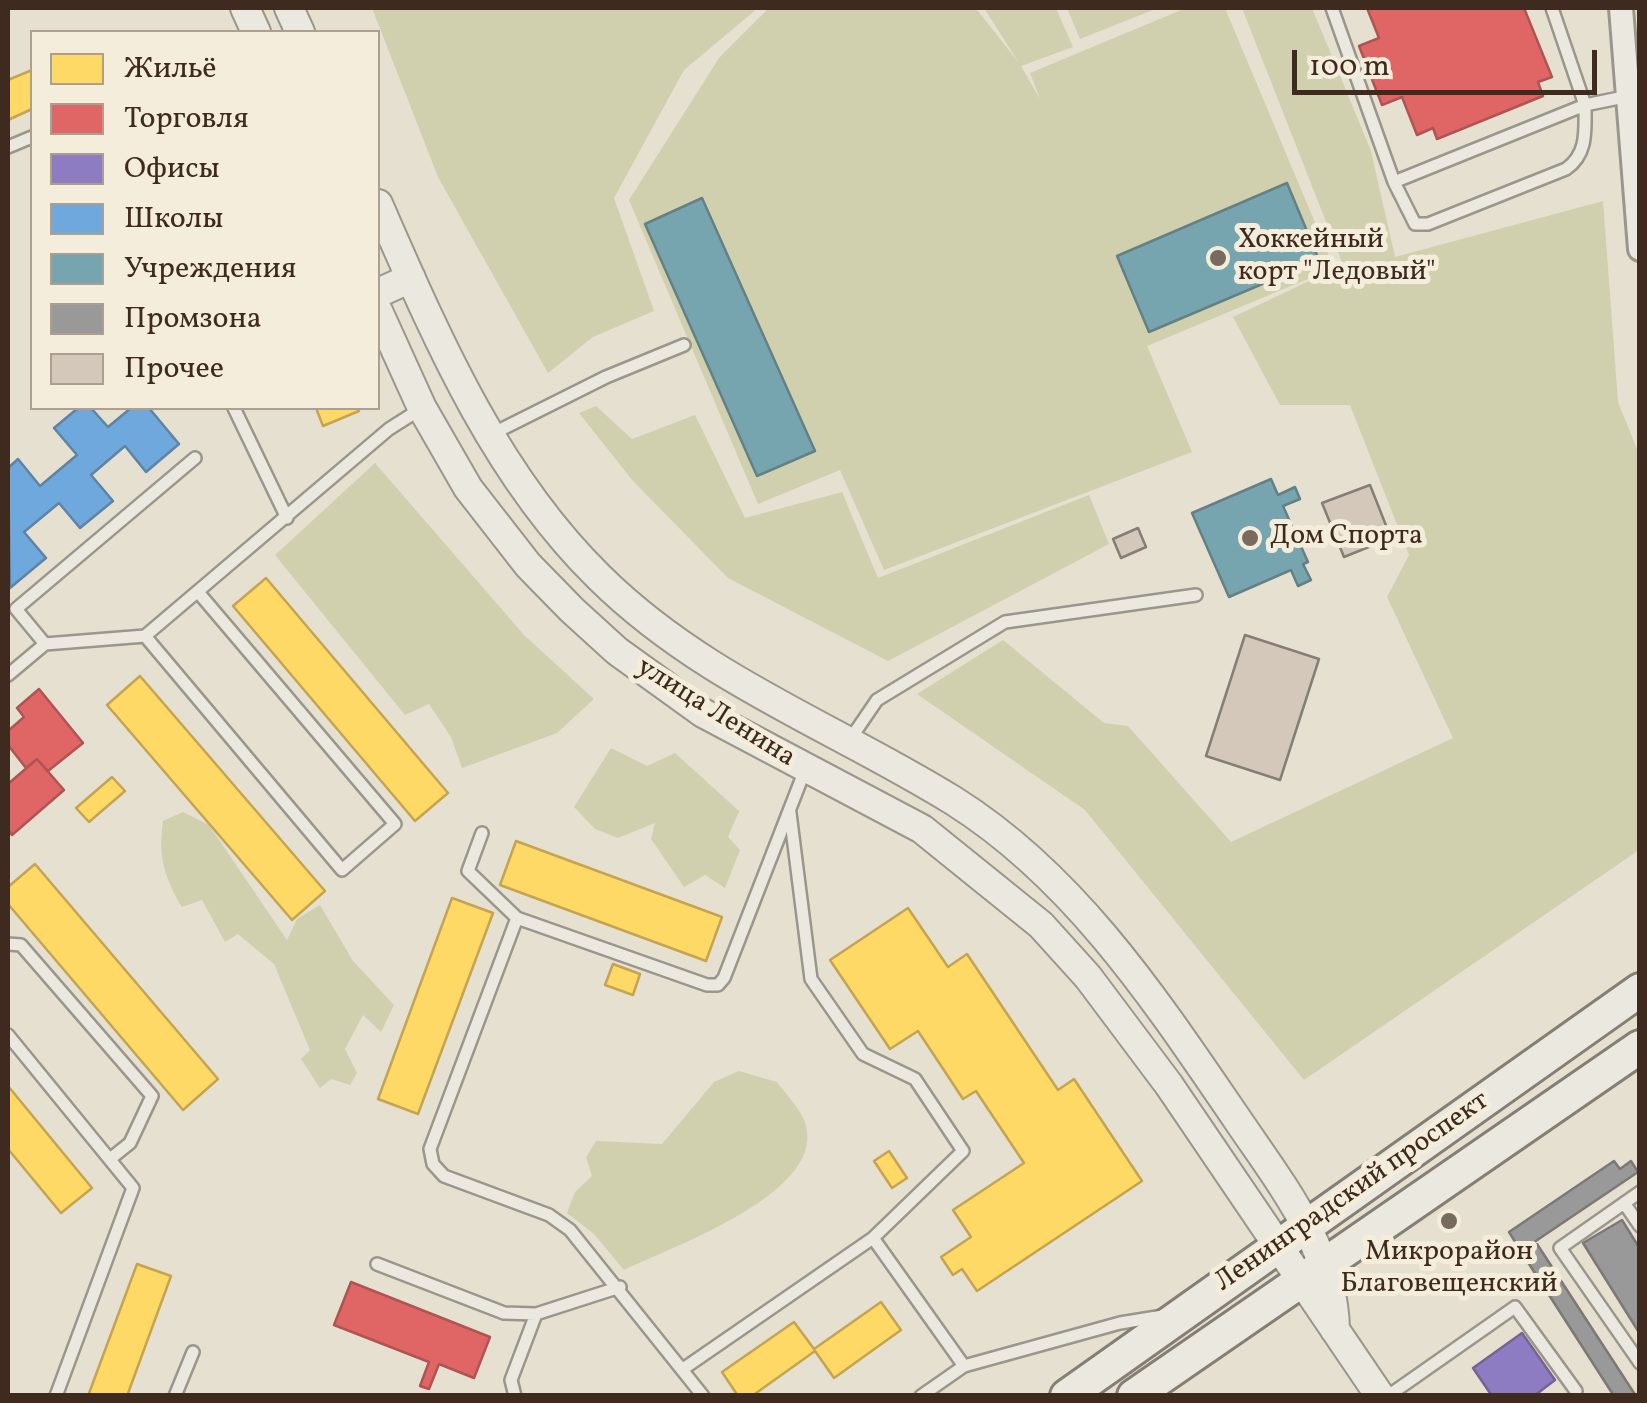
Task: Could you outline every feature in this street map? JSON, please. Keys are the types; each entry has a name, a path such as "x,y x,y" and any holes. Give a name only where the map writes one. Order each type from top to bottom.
{"main road":[{"name":"Ленинградский проспект","path":"1067,1396 1640,990"},
{"name":"Ленинградский проспект","path":"1134,1396 1640,1046"}],"street":[{"path":"1621,8 1640,250"},
{"name":"улица Ленина","path":"380,208 490,435 568,545 638,612 728,678 941,794 1034,861 1092,920 1200,1066 1306,1226 1312,1271 1335,1330 1380,1396"},
{"path":"380,291 411,278"},
{"name":"улица Ленина","path":"380,315 422,408 486,514 572,610 668,690 805,770 922,829 1041,925 1088,977 1170,1085 1277,1246 1312,1271"},
{"path":"922,829 941,794"}],"lane":[{"path":"1332,8 1394,182 1416,224 1428,224 1463,211 1578,161 1585,136 1585,105 1552,8"},
{"path":"1394,182 1585,105 1630,96"},
{"path":"490,435 588,385 684,345"},
{"path":"8,675 45,644 145,636 389,429 422,408"},
{"path":"235,410 287,518"},
{"path":"45,644 16,609 195,458"},
{"path":"145,636 342,870 396,824 198,592"},
{"path":"848,745 877,700 1006,622 1196,595"},
{"path":"482,834 468,872 517,918 718,985 805,770"},
{"path":"683,1369 873,1238 964,1151 915,1079 863,1054 811,979 789,808"},
{"path":"517,918 430,1149 433,1164 444,1176 549,1215 570,1230 620,1287 702,1396"},
{"path":"8,944 21,945 152,1096 130,1144 110,1159"},
{"path":"8,1035 134,1188 56,1396"},
{"path":"1640,1192 1560,1248 1640,1363"},
{"path":"1624,1203 1640,1226"},
{"path":"873,1238 964,1366"},
{"path":"377,1264 504,1313 536,1314 620,1287"},
{"path":"1388,1396 1515,1307 1576,1391"},
{"path":"921,1396 964,1366 1120,1322 1182,1313"},
{"path":"515,1396 511,1380 536,1314"},
{"path":"174,1396 193,1352"}],"green space":[{"path":"372,8 758,8 684,70 614,198 654,311 593,337 548,373 438,177"},
{"path":"769,8 970,8 978,11 1019,63 984,8 1056,8 1073,47 1021,66 1040,99 1030,73 1186,8 1225,8 1334,268 1147,346 1192,452 884,570 840,470 758,504 629,200 719,58"},
{"path":"1067,8 1158,8 1080,39"},
{"path":"1242,8 1312,8 1371,151 1395,257 1603,201 1618,402 1639,454 1639,850 1304,1080 1085,810 917,694 1003,640 1104,723 1128,726 1231,842 1453,738 1387,597 1409,555 1350,405 1280,405 1233,317 1343,265"},
{"path":"596,406 632,439 695,415 745,518 842,492 878,578 1089,495 1109,544 888,661 728,578 633,481 579,413"},
{"path":"375,463 524,635 594,699 557,733 462,768 451,737 429,704 405,715 275,555"},
{"path":"611,748 647,766 675,753 739,811 728,837 740,850 725,888 705,875 684,887 651,839 655,823 618,838 595,829 574,807"},
{"path":"183,812 209,825 287,940 297,919 320,905 353,961 394,1005 381,1032 363,1015 345,1049 357,1073 350,1085 331,1079 320,1088 301,1059 310,1050 274,964 238,934 225,942 202,900 182,907 167,876 161,845 163,821"},
{"path":"739,1071 777,1082 804,1120 807,1146 795,1170 772,1193 742,1213 624,1270 594,1234 567,1213 575,1192 592,1176 586,1157 596,1141 662,1144 714,1082"}],"building: Жильё":[{"path":"30,71 30,110 8,120 8,80"},
{"path":"317,410 359,411 323,426"},
{"path":"266,578 448,793 415,821 233,606"},
{"path":"140,676 325,891 292,920 107,705"},
{"path":"112,777 125,791 89,822 76,808"},
{"path":"516,841 722,917 706,961 500,885"},
{"path":"35,864 218,1079 183,1110 8,904 8,887"},
{"path":"452,898 493,913 418,1114 378,1099"},
{"path":"908,908 948,967 967,954 1058,1090 1074,1079 1142,1181 977,1291 962,1269 953,1275 941,1257 971,1237 953,1210 1024,1163 976,1091 963,1099 918,1031 890,1049 830,960"},
{"path":"613,964 640,974 633,995 605,985"},
{"path":"8,1086 92,1188 61,1213 8,1149"},
{"path":"889,1151 907,1178 892,1188 874,1161"},
{"path":"137,1264 171,1276 127,1396 88,1396"},
{"path":"881,1302 901,1330 834,1378 815,1351 752,1396 738,1396 722,1372 794,1322 814,1349"}],"building: Торговля":[{"path":"1367,8 1524,8 1552,77 1538,82 1543,96 1437,139 1433,128 1417,135 1402,97 1382,105 1359,46 1379,38"},
{"path":"39,689 83,743 48,771 37,759 26,768 8,745 8,731 24,717 17,708"},
{"path":"37,759 64,790 12,835 8,829 8,784"},
{"path":"351,1282 490,1337 474,1378 439,1364 429,1389 420,1386 429,1362 334,1325"}],"building: Офисы":[{"path":"1522,1333 1555,1380 1534,1396 1492,1396 1473,1368"}],"building: Школы":[{"path":"76,410 93,410 108,427 129,410 151,410 179,444 146,472 125,446 91,475 113,501 80,528 59,503 24,532 46,558 10,588 8,468 18,459 40,486 77,455 54,428"}],"building: Учреждения":[{"name":"Хоккейный корт \"Ледовый\"","path":"1287,183 1319,260 1149,332 1117,256"},
{"path":"702,198 815,451 757,476 645,224"},
{"name":"Дом Спорта","path":"1271,479 1278,495 1295,487 1300,499 1283,506 1308,562 1303,564 1311,580 1298,586 1291,570 1229,597 1192,513"}],"building: Промзона":[{"path":"1614,1161 1620,1169 1631,1161 1638,1172 1521,1251 1509,1232"},
{"path":"1622,1220 1640,1249 1640,1334 1583,1243"},
{"path":"1537,1244 1636,1396 1614,1396 1522,1253"}],"building: Прочее":[{"path":"1370,485 1391,538 1344,557 1322,503"},
{"path":"1138,528 1146,547 1121,558 1113,539"},
{"path":"1245,635 1319,659 1280,780 1206,756"}],"place":[{"name":"Хоккейный корт \"Ледовый\"","path":"1218,258"},
{"name":"Дом Спорта","path":"1250,538"},
{"name":"Микрорайон Благовещенский","path":"1449,1221"}]}
